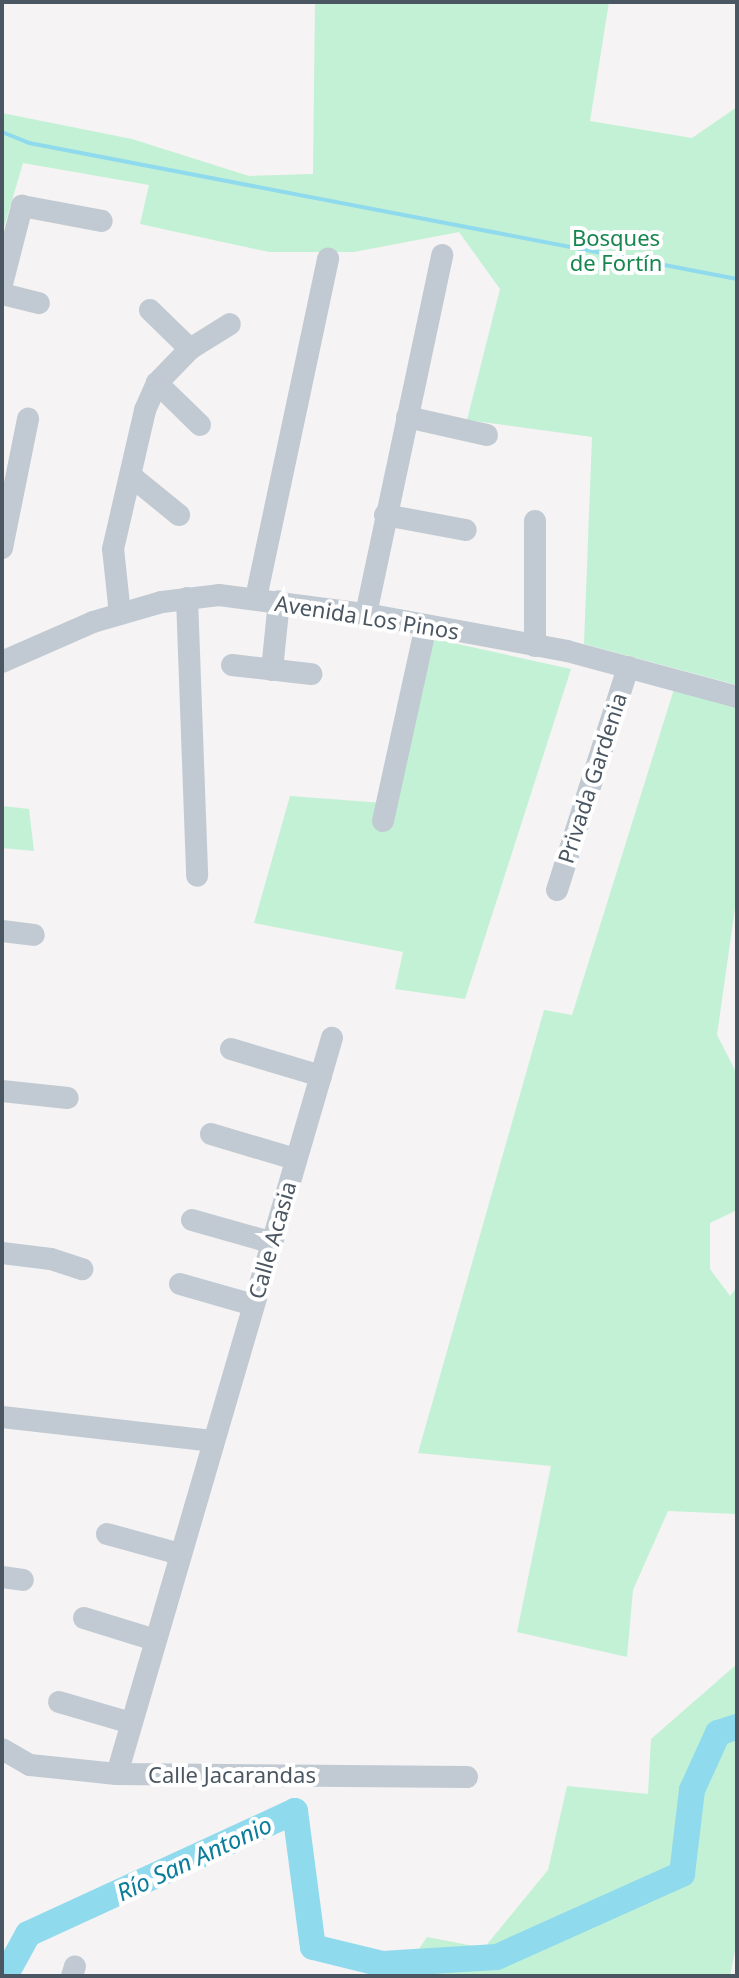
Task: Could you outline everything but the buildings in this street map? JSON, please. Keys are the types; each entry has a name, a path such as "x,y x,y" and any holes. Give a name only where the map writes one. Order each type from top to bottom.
{"street":[{"path":"2,284 22,206 102,221"},
{"path":"366,614 442,255"},
{"path":"256,598 328,259"},
{"path":"2,294 39,303"},
{"path":"150,310 190,349"},
{"path":"120,614 113,549 145,410 157,383 190,349 230,324"},
{"path":"157,383 200,425"},
{"path":"407,417 487,435"},
{"path":"2,548 28,419"},
{"path":"131,476 179,515"},
{"path":"385,515 466,530"},
{"path":"535,521 535,646"},
{"path":"187,598 197,876"},
{"name":"Avenida Los Pinos","path":"2,662 120,614 187,598 256,598 366,614 535,646 628,667 737,697"},
{"path":"272,670 279,601"},
{"path":"383,821 426,626"},
{"path":"232,665 311,674"},
{"name":"Privada Gardenia","path":"557,890 628,667"},
{"path":"2,931 34,935"},
{"name":"Calle Acasia","path":"117,1774 332,1038"},
{"path":"231,1049 321,1076"},
{"path":"2,1091 68,1098"},
{"path":"211,1134 295,1159"},
{"path":"192,1220 270,1242"},
{"path":"2,1253 82,1269"},
{"path":"180,1284 253,1305"},
{"path":"2,1417 212,1441"},
{"path":"107,1534 180,1554"},
{"path":"84,1618 155,1640"},
{"path":"59,1702 131,1723"},
{"name":"Calle Jacarandas","path":"2,1749 30,1765 117,1774 467,1777"}],"green space":[{"name":"Bosques de Fortín","path":"315,2 609,2 590,121 692,138 737,107 737,685 584,644 592,437 467,420 500,289 459,232 354,252 269,252 140,224 149,185 23,163 2,234 2,113 132,139 249,176 313,174"},
{"path":"430,638 571,669 465,999 395,989 403,952 254,923 290,796 397,804"},
{"path":"674,689 737,705 737,894 717,1035 737,1074 735,1211 710,1223 710,1269 730,1296 737,1287 737,1514 668,1511 633,1590 627,1657 517,1632 551,1466 418,1453 544,1010 572,1015"},
{"path":"2,806 29,809 34,851 2,848"},
{"path":"737,1664 737,1940 730,1976 401,1976 427,1937 484,1948 548,1870 567,1786 648,1794 651,1739"}],"waterway":[{"path":"2,132 29,143 737,279"},
{"name":"Río San Antonio","path":"5,1976 28,1934 295,1811 313,1947 382,1964 497,1957 682,1874 692,1790 718,1733 737,1727"}]}
